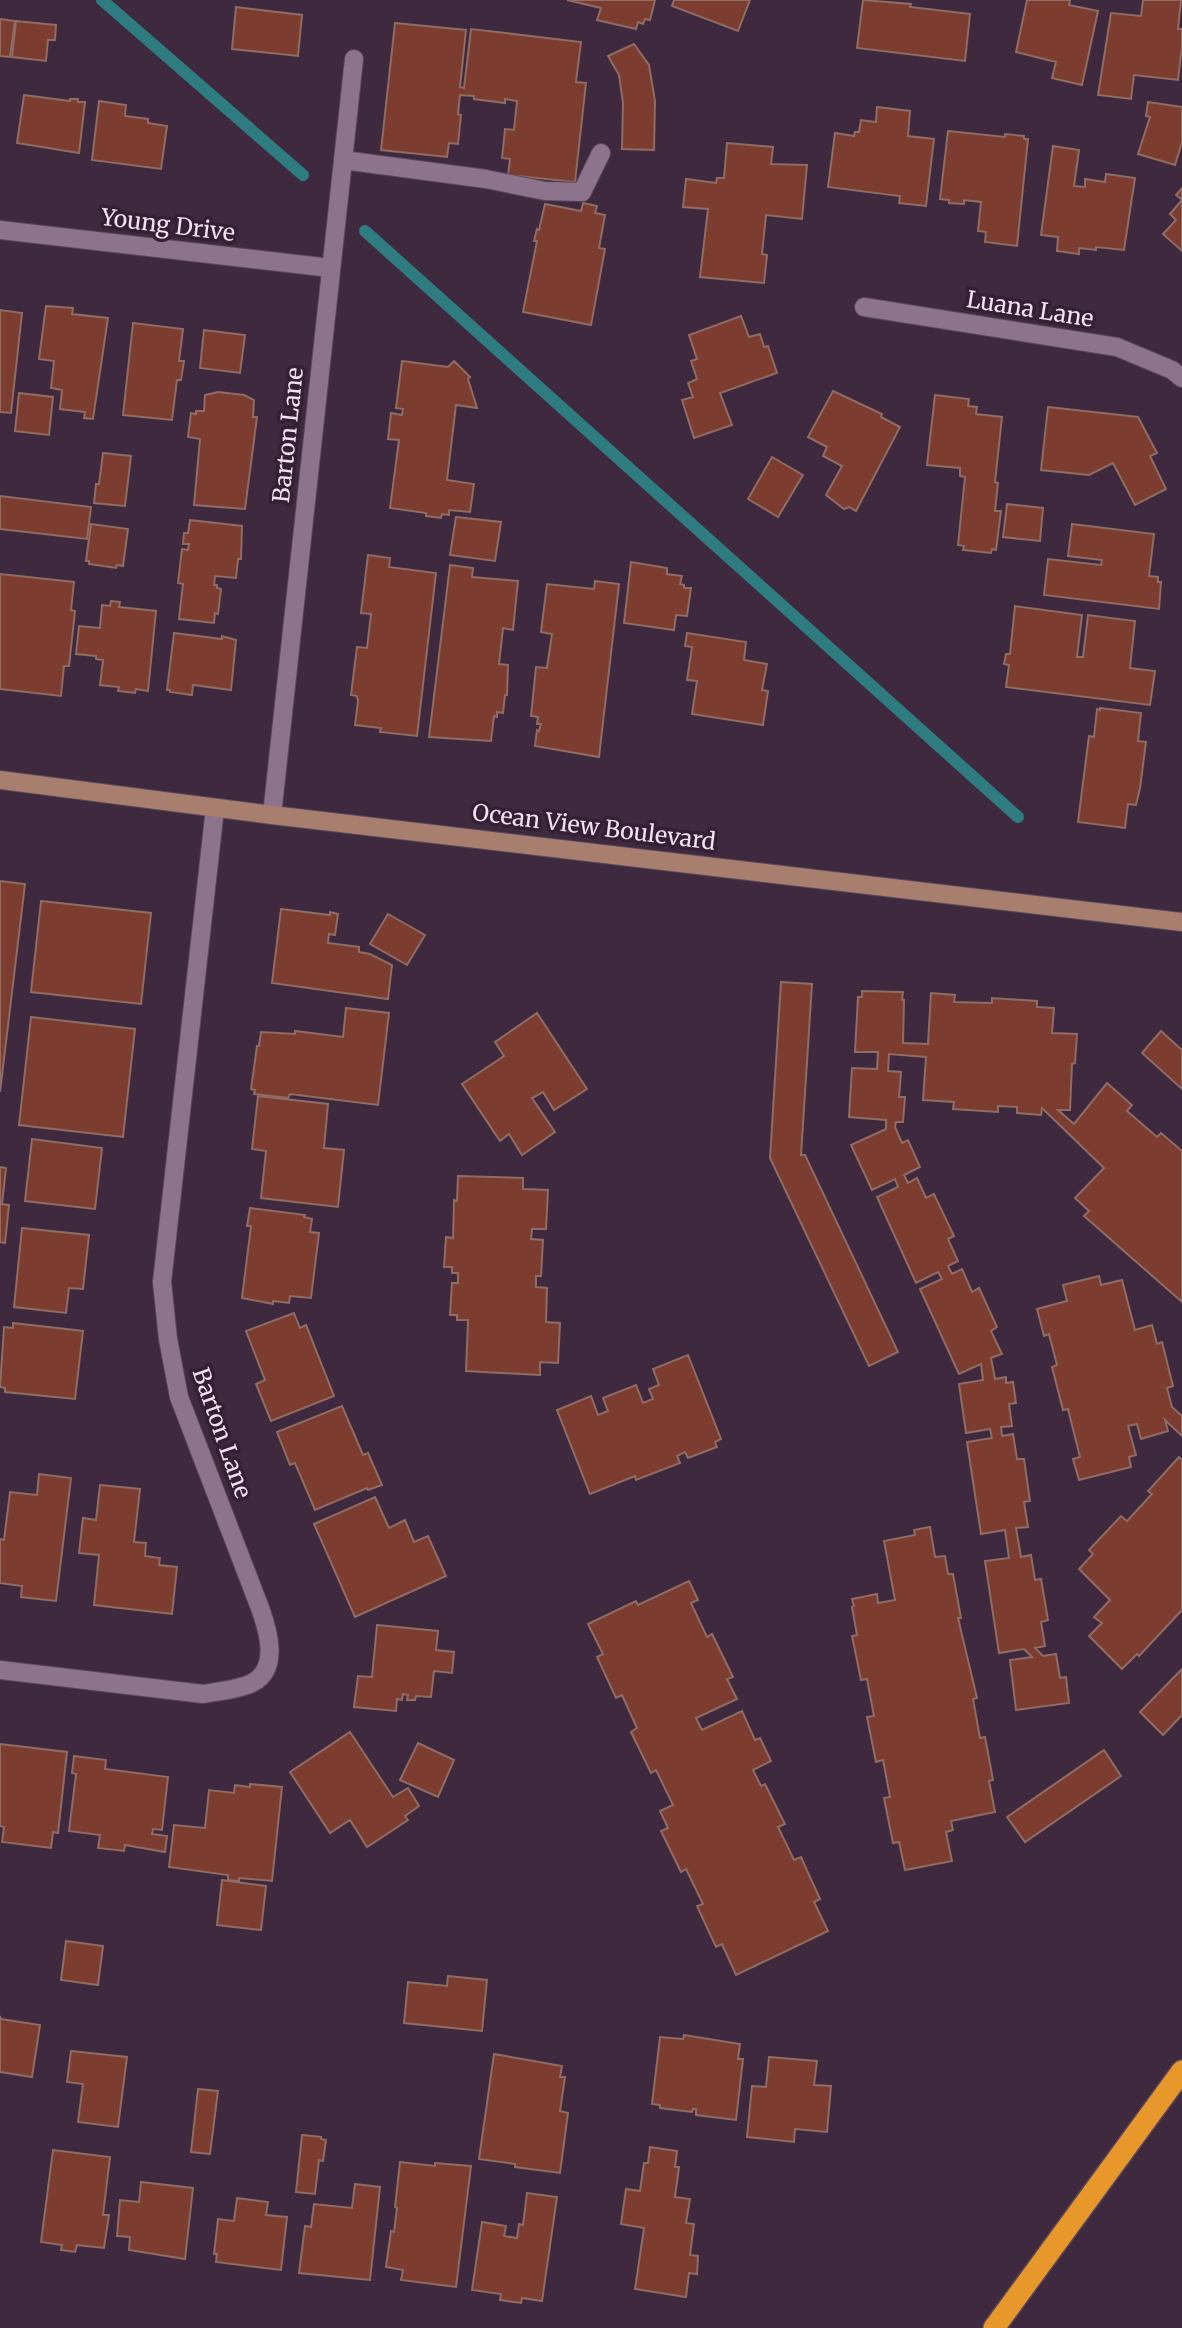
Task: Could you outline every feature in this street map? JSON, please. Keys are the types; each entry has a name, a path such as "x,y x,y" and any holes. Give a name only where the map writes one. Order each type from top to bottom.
{"highway":[{"path":"994,2328 1182,2071"}],"main road":[{"name":"Ocean View Boulevard","path":"0,780 272,815 1182,922"}],"street":[{"name":"Barton Lane","path":"272,815 354,59"},
{"path":"343,160 486,179 545,191 582,192 601,153"},
{"name":"Young Drive","path":"0,230 331,268"},
{"name":"Luana Lane","path":"864,307 1117,347 1172,370 1182,377"},
{"name":"Barton Lane","path":"0,1670 203,1694 256,1682 270,1658 270,1644 260,1608 178,1397 162,1282 215,808"}],"building":[{"path":"567,0 655,0 650,20 645,19 643,24 638,22 636,29 597,20 601,8"},
{"path":"674,0 750,0 738,31 672,6"},
{"path":"863,0 911,4 910,7 970,14 965,61 857,48"},
{"path":"1027,0 1070,0 1069,5 1098,11 1082,85 1052,78 1056,62 1016,52"},
{"path":"1143,0 1181,0 1178,29 1182,29 1182,47 1178,80 1134,75 1131,99 1098,95 1111,13 1141,16"},
{"path":"236,7 302,15 298,56 232,49"},
{"path":"0,19 15,21 10,57 0,56"},
{"path":"16,21 56,25 55,40 48,40 46,61 12,57"},
{"path":"395,23 466,30 460,87 464,88 471,29 581,42 576,82 586,83 575,182 508,175 510,159 502,158 505,129 514,130 517,101 505,99 505,103 460,95 458,144 449,143 447,157 381,150"},
{"path":"634,44 649,65 655,101 654,150 622,149 623,103 619,75 608,56"},
{"path":"24,95 70,101 78,99 78,102 85,102 79,153 17,143"},
{"path":"99,101 126,105 125,116 148,119 148,123 167,126 161,169 92,160"},
{"path":"1148,102 1182,107 1182,142 1175,165 1138,154 1150,117 1146,116"},
{"path":"877,107 910,111 908,136 934,139 926,206 899,203 900,196 828,187 835,133 854,136 855,132 859,132 861,120 876,122"},
{"path":"948,131 1005,137 1005,134 1028,139 1017,246 985,242 986,232 978,231 981,202 964,200 964,204 949,203 949,200 940,199"},
{"path":"727,143 773,147 771,164 807,165 802,219 766,215 762,254 767,255 764,283 700,277 708,209 683,207 686,179 716,183 717,178 724,178"},
{"path":"1053,146 1079,150 1074,186 1085,187 1085,179 1105,182 1106,174 1135,178 1124,250 1096,247 1096,250 1079,248 1079,254 1057,251 1058,237 1041,235"},
{"path":"1182,188 1182,200 1176,195"},
{"path":"1182,200 1182,251 1163,234 1176,220 1170,214"},
{"path":"583,203 597,206 595,213 605,215 599,248 605,249 591,325 523,312 537,241 534,241 545,204 581,211"},
{"path":"46,306 73,308 72,314 108,318 93,419 84,418 85,412 60,409 62,390 51,388 54,361 39,359"},
{"path":"0,310 22,313 11,413 0,412"},
{"path":"741,316 749,337 760,334 764,347 768,346 777,373 720,393 732,425 694,438 682,400 693,397 688,383 697,379 691,361 697,359 689,335"},
{"path":"133,323 183,329 179,361 184,361 181,380 177,380 172,420 123,415"},
{"path":"204,330 245,335 240,373 200,368"},
{"path":"402,361 448,367 454,361 470,377 468,379 477,408 456,405 447,480 474,484 470,512 449,510 449,515 442,514 441,518 390,508 399,440 388,439 391,413 402,415 403,409 396,408"},
{"path":"833,391 882,414 881,417 900,427 856,511 849,507 844,509 826,495 842,466 823,456 827,447 808,437"},
{"path":"218,392 244,395 254,400 253,417 257,417 245,509 194,505 200,439 188,437 191,413 204,411 205,395"},
{"path":"19,393 53,397 49,435 15,431"},
{"path":"935,395 969,399 968,406 977,407 976,414 1002,417 995,482 998,483 995,511 1001,511 996,550 992,549 991,553 963,550 964,546 958,545 965,477 960,476 960,468 927,465"},
{"path":"1048,407 1138,417 1157,453 1150,456 1166,489 1135,505 1113,463 1089,475 1041,470"},
{"path":"103,453 131,456 125,506 94,503"},
{"path":"772,457 803,475 778,517 748,499"},
{"path":"0,496 91,507 87,539 0,529"},
{"path":"1007,504 1043,508 1040,541 1003,537"},
{"path":"456,517 501,522 495,561 450,555"},
{"path":"190,520 242,526 241,559 238,559 236,578 215,576 214,585 221,589 218,614 215,613 214,623 179,619 183,584 178,583 182,549 188,550 189,544 183,544 184,533 188,533"},
{"path":"91,524 128,529 123,566 117,565 116,568 89,564 89,561 86,561"},
{"path":"1072,524 1154,534 1149,576 1158,577 1158,582 1161,582 1159,609 1044,595 1048,559 1101,565 1102,560 1068,556"},
{"path":"368,555 390,558 389,567 436,573 417,736 380,732 381,728 355,725 358,701 357,696 351,695 357,647 367,648 371,614 361,613"},
{"path":"631,562 667,568 667,574 682,576 680,584 684,585 684,588 691,588 687,616 676,615 674,630 624,623"},
{"path":"450,565 473,568 472,577 518,581 513,630 503,628 499,664 508,665 507,695 503,713 497,712 497,717 494,716 491,741 429,737"},
{"path":"0,574 74,582 71,610 75,611 69,666 64,666 61,696 0,689"},
{"path":"595,581 619,584 599,757 535,746 537,730 539,731 541,724 537,724 538,717 531,716 536,667 547,668 552,634 541,632 547,584 594,589"},
{"path":"111,601 120,602 119,607 156,611 148,691 118,691 119,687 100,685 103,660 96,659 96,656 76,654 79,626 100,628 102,605 110,606"},
{"path":"1015,606 1082,615 1077,657 1083,657 1088,615 1135,621 1130,668 1155,671 1150,705 1006,687 1009,665 1004,664 1006,654 1010,654"},
{"path":"174,633 222,639 222,636 236,640 231,690 193,685 192,695 167,690"},
{"path":"687,633 746,642 744,660 767,664 762,690 768,691 763,725 692,714 697,681 687,680 692,647 685,646"},
{"path":"1097,709 1141,713 1138,741 1146,742 1140,788 1136,805 1128,804 1125,828 1078,822 1089,736 1094,737"},
{"path":"0,881 25,884 0,1092"},
{"path":"41,901 151,913 141,1004 31,992"},
{"path":"281,909 338,914 335,935 329,934 328,943 359,947 359,952 370,954 392,965 388,999 272,983"},
{"path":"388,914 425,935 407,965 370,944"},
{"path":"781,982 812,984 801,1155 805,1155 898,1352 869,1366 770,1158"},
{"path":"862,991 903,992 903,1043 928,1044 931,993 955,995 954,1002 992,1003 992,998 1037,1001 1037,1007 1054,1008 1052,1033 1077,1034 1075,1063 1072,1064 1070,1110 1058,1110 1074,1124 1107,1083 1132,1105 1127,1111 1157,1137 1161,1133 1182,1151 1182,1302 1084,1216 1089,1211 1075,1198 1104,1168 1042,1108 1041,1115 1017,1113 1017,1107 998,1106 998,1112 953,1109 954,1102 923,1100 926,1057 889,1054 888,1071 901,1072 899,1097 905,1097 903,1122 896,1122 895,1127 902,1143 908,1140 920,1167 904,1175 908,1183 917,1178 926,1198 934,1194 954,1236 948,1239 958,1261 948,1266 952,1274 962,1269 972,1292 979,1288 997,1327 991,1331 1002,1354 991,1358 995,1379 1006,1377 1006,1383 1013,1382 1016,1403 1009,1404 1012,1426 1001,1427 1002,1436 1013,1434 1017,1459 1024,1459 1030,1501 1024,1502 1028,1527 1016,1528 1021,1557 1031,1555 1035,1580 1041,1579 1048,1620 1041,1622 1045,1646 1035,1648 1043,1656 1056,1654 1060,1678 1066,1677 1069,1703 1016,1710 1010,1660 1032,1657 1024,1649 999,1653 985,1561 1009,1558 1005,1530 981,1534 967,1442 992,1438 990,1429 966,1433 959,1384 983,1380 981,1364 959,1374 920,1289 942,1279 938,1272 916,1283 877,1197 898,1187 895,1179 872,1190 851,1145 886,1129 886,1120 849,1117 852,1068 877,1069 878,1052 855,1052 858,997 862,997"},
{"path":"346,1008 389,1013 378,1105 290,1094 288,1098 254,1094 255,1090 251,1089 261,1032 295,1034 295,1031 343,1037"},
{"path":"537,1013 587,1089 554,1110 543,1092 532,1098 555,1132 522,1155 509,1134 500,1141 462,1084 504,1056 495,1042"},
{"path":"31,1017 135,1029 123,1137 19,1125"},
{"path":"1161,1031 1182,1050 1182,1089 1142,1053"},
{"path":"258,1096 328,1104 324,1148 344,1150 338,1207 261,1198 266,1151 252,1149"},
{"path":"32,1139 102,1148 95,1209 25,1201"},
{"path":"0,1167 6,1168 2,1204 0,1203"},
{"path":"458,1176 523,1178 523,1189 548,1190 546,1229 532,1229 531,1239 543,1240 541,1276 536,1276 536,1287 547,1288 546,1322 560,1323 558,1363 540,1362 540,1375 466,1371 468,1320 457,1320 457,1315 450,1315 452,1283 458,1283 458,1273 452,1273 452,1267 444,1267 446,1237 453,1238"},
{"path":"0,1204 9,1205 5,1243 0,1242"},
{"path":"250,1208 305,1215 304,1217 312,1219 310,1232 319,1233 311,1298 290,1296 289,1303 273,1301 273,1304 242,1298 251,1226 247,1226"},
{"path":"22,1228 89,1235 83,1289 69,1288 66,1313 14,1307"},
{"path":"1099,1276 1101,1285 1122,1280 1135,1330 1152,1325 1157,1344 1162,1342 1173,1386 1167,1388 1172,1407 1182,1416 1182,1436 1165,1420 1168,1431 1141,1439 1137,1424 1128,1426 1136,1455 1129,1457 1131,1467 1079,1480 1073,1459 1080,1457 1068,1409 1063,1410 1052,1367 1057,1365 1049,1334 1044,1336 1037,1309 1067,1301 1063,1285"},
{"path":"294,1313 300,1328 306,1325 334,1396 271,1421 256,1384 265,1380 246,1331"},
{"path":"13,1323 83,1331 75,1399 5,1392 5,1388 0,1387 4,1327 13,1328"},
{"path":"688,1355 721,1439 715,1442 717,1447 688,1458 685,1452 677,1456 680,1463 636,1480 635,1476 590,1494 557,1410 591,1396 598,1415 608,1411 603,1398 636,1385 643,1403 653,1399 649,1389 659,1385 653,1369"},
{"path":"342,1406 363,1455 368,1453 382,1485 368,1490 367,1488 315,1510 295,1463 290,1465 277,1432"},
{"path":"1179,1457 1182,1460 1182,1610 1139,1656 1137,1654 1122,1669 1089,1636 1102,1623 1094,1617 1110,1600 1079,1569 1093,1554 1089,1550 1121,1516 1127,1521 1152,1494 1148,1491"},
{"path":"39,1474 71,1478 56,1601 21,1597 22,1586 0,1583 0,1539 4,1540 10,1492 37,1495"},
{"path":"100,1485 140,1489 134,1542 146,1543 145,1556 160,1558 159,1565 177,1567 172,1614 94,1605 99,1555 79,1553 83,1518 96,1520"},
{"path":"375,1497 389,1528 405,1520 414,1542 428,1536 446,1576 355,1617 314,1524"},
{"path":"930,1527 935,1557 945,1556 948,1574 953,1574 961,1618 958,1618 977,1698 973,1699 980,1738 985,1737 993,1780 989,1781 995,1812 951,1821 953,1830 946,1832 952,1861 905,1870 899,1842 893,1843 884,1798 890,1797 883,1760 876,1762 867,1717 874,1716 867,1679 861,1680 852,1636 857,1635 852,1599 877,1594 878,1603 895,1600 884,1541 915,1535 914,1530"},
{"path":"689,1581 698,1600 691,1603 707,1637 712,1634 733,1677 727,1679 737,1699 696,1718 702,1730 742,1711 755,1740 760,1738 771,1761 753,1770 761,1786 765,1784 785,1824 778,1827 794,1860 801,1857 820,1899 814,1902 828,1931 736,1975 722,1944 716,1947 697,1906 703,1904 686,1869 681,1872 661,1831 668,1828 660,1811 673,1805 656,1770 651,1773 631,1732 637,1728 622,1695 616,1698 597,1657 603,1654 588,1624 636,1601 638,1605"},
{"path":"377,1625 438,1631 436,1650 454,1652 452,1673 434,1671 431,1697 416,1696 415,1700 407,1700 408,1695 403,1694 402,1700 397,1699 396,1711 354,1707 358,1676 372,1677"},
{"path":"1182,1669 1182,1715 1163,1735 1140,1712"},
{"path":"350,1732 393,1797 408,1788 419,1806 405,1816 408,1820 367,1847 350,1820 330,1833 290,1772"},
{"path":"418,1743 454,1760 438,1797 400,1780"},
{"path":"0,1744 67,1752 58,1833 53,1832 51,1848 2,1842 4,1827 0,1826"},
{"path":"1104,1750 1121,1776 1025,1842 1007,1817"},
{"path":"74,1756 106,1760 105,1769 168,1777 162,1830 153,1829 152,1834 167,1836 165,1852 125,1845 124,1851 98,1848 100,1835 69,1831 76,1774 72,1773"},
{"path":"250,1784 282,1787 272,1881 239,1878 239,1881 228,1880 228,1875 169,1867 174,1825 205,1828 209,1790 234,1793 235,1785 250,1787"},
{"path":"222,1880 266,1886 261,1930 217,1925"},
{"path":"66,1941 103,1946 98,1985 61,1980"},
{"path":"448,1976 487,1980 482,2031 404,2023 408,1982 447,1986"},
{"path":"0,2016 1,2019 40,2025 32,2077 0,2072"},
{"path":"684,2035 740,2044 738,2059 743,2059 736,2120 696,2115 696,2109 692,2112 660,2108 660,2105 652,2104 660,2037 683,2039"},
{"path":"71,2051 127,2057 118,2127 78,2122 83,2084 67,2082"},
{"path":"494,2054 562,2066 560,2077 565,2077 560,2111 568,2113 560,2173 479,2159"},
{"path":"769,2057 817,2061 814,2085 831,2086 827,2132 795,2129 794,2142 747,2137 752,2086 766,2087"},
{"path":"198,2089 218,2091 210,2154 191,2152"},
{"path":"302,2135 326,2140 323,2161 319,2160 315,2194 296,2192"},
{"path":"650,2147 677,2151 675,2167 679,2167 675,2197 690,2199 686,2223 694,2224 690,2255 698,2256 697,2274 689,2273 686,2297 635,2289 644,2228 621,2224 626,2189 640,2191 644,2163 648,2163"},
{"path":"53,2150 110,2157 103,2215 109,2215 104,2248 77,2245 75,2252 61,2250 62,2245 41,2242"},
{"path":"400,2162 471,2166 456,2287 401,2280 403,2270 386,2267 391,2231 394,2232"},
{"path":"141,2182 193,2188 185,2259 129,2250 130,2237 117,2236 120,2200 139,2202"},
{"path":"355,2184 380,2187 370,2280 299,2273 305,2226 311,2227 314,2204 352,2208"},
{"path":"527,2193 557,2197 542,2301 522,2298 521,2303 500,2300 501,2294 472,2290 482,2222 506,2226 504,2236 517,2238 519,2224 523,2225"},
{"path":"237,2198 268,2202 266,2215 287,2217 281,2270 216,2262 217,2254 214,2254 218,2219 234,2221"}],"waterway":[{"path":"102,0 303,175"},
{"path":"365,231 1018,817"}]}
